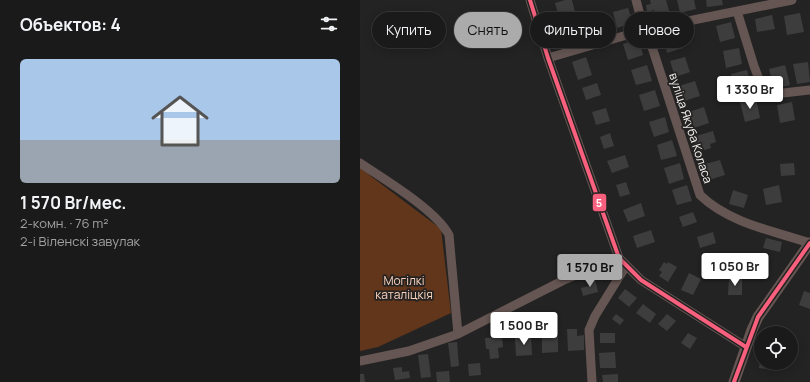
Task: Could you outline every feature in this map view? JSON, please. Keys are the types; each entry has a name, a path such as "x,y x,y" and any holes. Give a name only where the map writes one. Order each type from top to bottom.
{"main road":[{"path":"734,382 746,346 758,317 810,243"}],"street":[{"path":"530,0 548,58 619,258 642,280 746,346"},
{"name":"вуліца Якуба Коласа","path":"636,0 639,12"},
{"path":"694,20 792,0"},
{"path":"737,11 754,66 765,95 810,90"},
{"path":"548,58 624,36"},
{"name":"вуліца Якуба Коласа","path":"652,48 700,195 712,206 728,216 810,243"},
{"path":"360,163 433,215 445,227 449,235 458,334"},
{"path":"360,361 409,351 458,334 566,279 619,258"},
{"path":"592,382 589,330 595,316 626,266"}],"green space":[{"name":"Могілкі каталіцкія","path":"360,168 441,229 451,313 378,347 360,351"}],"building":[{"path":"565,0 572,0 575,12 558,12 555,3"},
{"path":"650,0 666,0 669,12 654,12 654,10 647,12 646,5 651,4"},
{"path":"677,0 694,0 696,9 680,12"},
{"path":"706,0 722,0 723,5 707,7"},
{"path":"628,8 629,12 624,12 624,26 617,28 616,12 613,12"},
{"path":"800,13 804,32 787,35 784,16"},
{"path":"772,15 775,29 757,32 755,19"},
{"path":"731,22 735,38 720,42 716,26"},
{"path":"624,48 641,48 643,55 628,60"},
{"path":"666,48 683,48 667,53"},
{"path":"739,48 742,64 726,68 723,51"},
{"path":"586,57 592,75 578,80 572,62"},
{"path":"685,57 690,72 675,77 670,61"},
{"path":"808,62 810,82 797,84 793,64"},
{"path":"647,65 652,81 636,85 631,70"},
{"path":"785,65 790,85 774,89 769,69"},
{"path":"747,70 752,90 736,93 731,74"},
{"path":"695,81 700,96 684,101 679,86"},
{"path":"597,83 601,95 586,100 582,88"},
{"path":"655,90 660,106 644,111 639,95"},
{"path":"756,98 760,118 745,122 740,102"},
{"path":"792,102 795,120 780,123 777,105"},
{"path":"704,107 709,123 694,128 689,112"},
{"path":"606,108 610,121 596,125 592,112"},
{"path":"665,117 669,132 654,137 649,122"},
{"path":"713,131 716,142 710,144 711,148 698,152 694,141 697,140 696,136"},
{"path":"610,133 614,146 604,149 600,137"},
{"path":"672,140 677,156 661,160 657,145"},
{"path":"625,155 629,167 612,173 607,161"},
{"path":"720,160 725,175 709,180 705,164"},
{"path":"680,163 684,179 669,184 664,168"},
{"path":"794,163 795,175 781,176 780,164"},
{"path":"626,182 630,194 620,197 616,185"},
{"path":"687,185 692,201 677,205 672,190"},
{"path":"779,185 782,202 766,205 763,189"},
{"path":"733,190 748,195 744,208 729,204"},
{"path":"641,203 645,216 628,222 623,210"},
{"path":"693,212 697,222 683,227 679,217"},
{"path":"651,230 655,242 637,248 633,236"},
{"path":"713,232 716,243 700,248 697,237"},
{"path":"766,238 782,242 780,252 763,248"},
{"path":"664,262 667,264 668,262 677,267 668,282 659,276 662,272 659,270"},
{"path":"689,273 701,279 693,295 681,290"},
{"path":"729,278 742,278 742,295 728,295"},
{"path":"595,279 598,292 583,296 581,288 589,286 588,281"},
{"path":"625,289 637,298 629,307 618,298"},
{"path":"804,291 810,293 810,309 799,305"},
{"path":"643,304 656,314 650,323 636,313"},
{"path":"513,314 525,314 526,328 514,328"},
{"path":"616,314 624,320 620,325 612,319"},
{"path":"667,314 676,321 667,331 658,324"},
{"path":"567,329 577,329 577,336 584,335 584,350 568,351"},
{"path":"600,333 615,333 615,343 600,343"},
{"path":"688,333 697,338 690,349 681,343"},
{"path":"558,336 558,352 542,353 542,337"},
{"path":"502,337 503,347 498,348 499,358 490,359 489,349 486,349 485,338"},
{"path":"531,337 532,355 516,356 515,338"},
{"path":"457,342 459,366 451,367 448,343"},
{"path":"615,352 616,368 600,368 599,353"},
{"path":"428,354 431,377 421,378 418,355"},
{"path":"480,363 481,375 469,376 468,364"},
{"path":"402,367 402,372 409,371 410,378 395,380 393,368"},
{"path":"449,371 450,382 437,382 436,372"},
{"path":"360,374 364,374 365,382 360,382"},
{"path":"618,374 618,382 603,382 602,375"}],"transit line":[{"name":"5","path":"530,0 548,58 619,258 641,280 746,347"},
{"name":"5","path":"734,382 758,317 810,243"}]}
